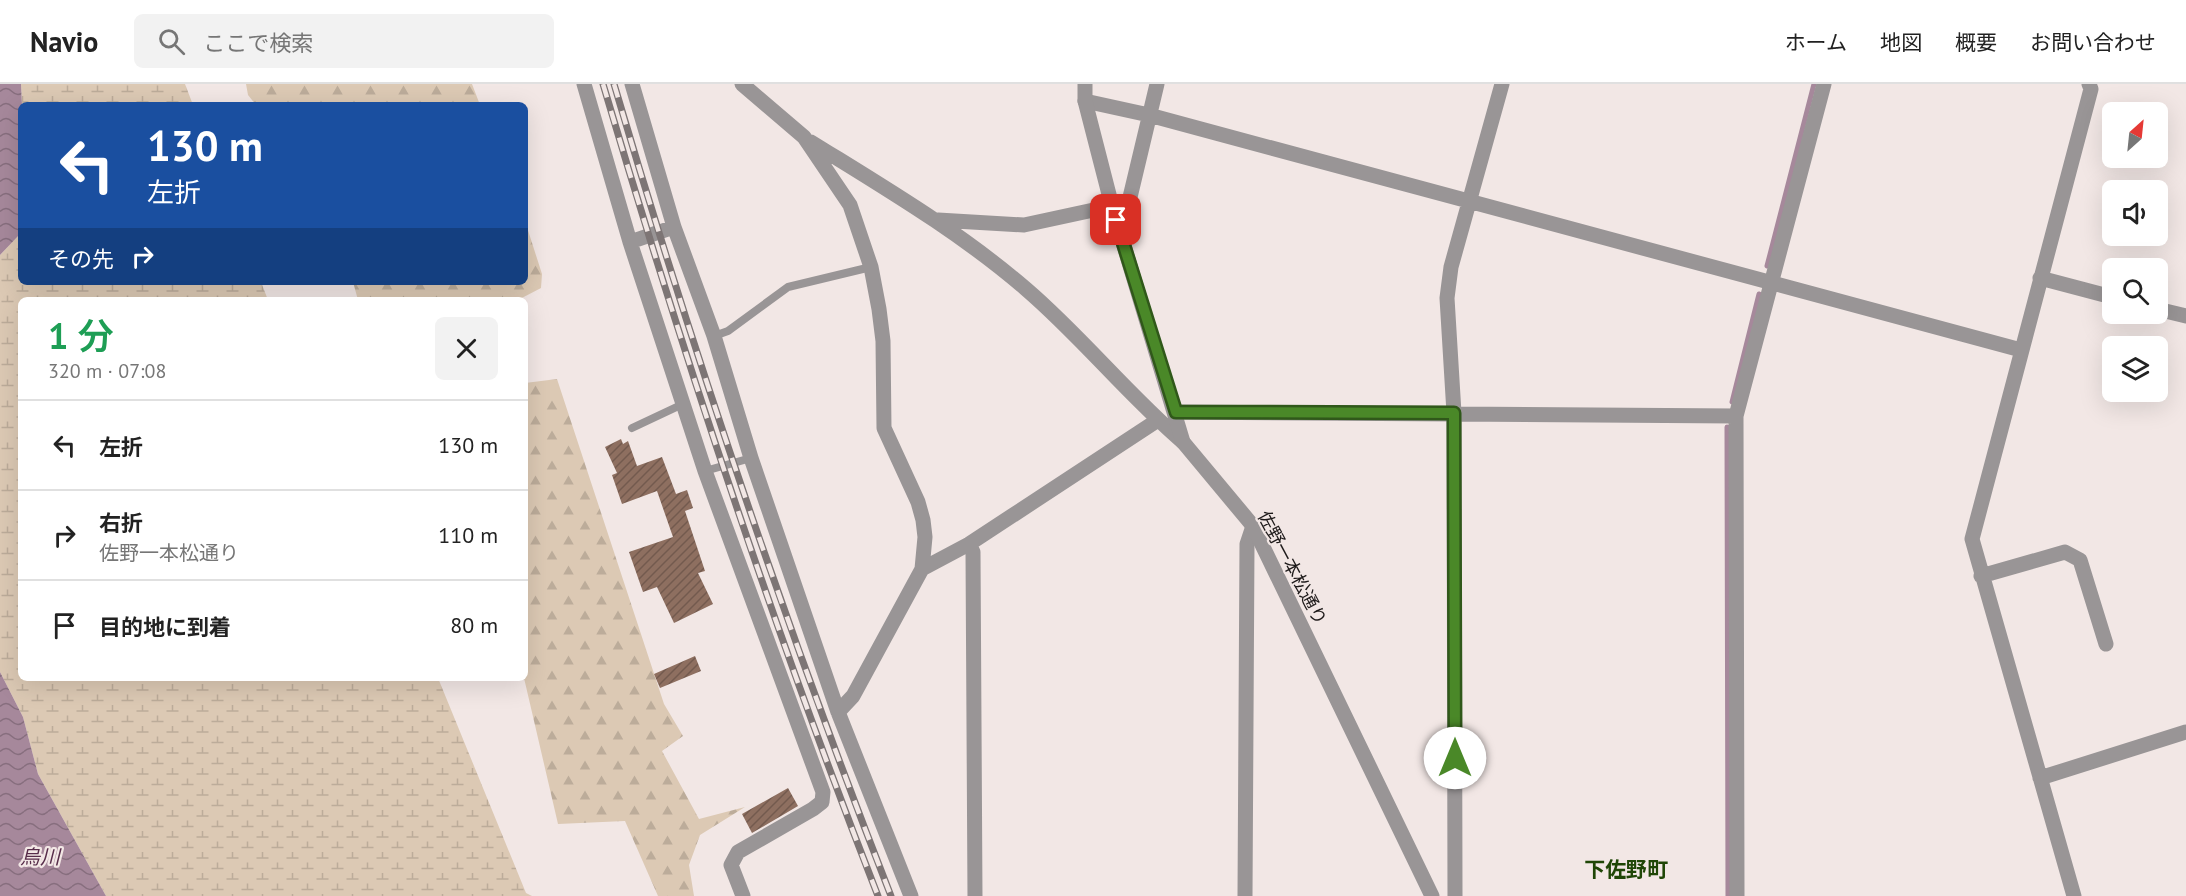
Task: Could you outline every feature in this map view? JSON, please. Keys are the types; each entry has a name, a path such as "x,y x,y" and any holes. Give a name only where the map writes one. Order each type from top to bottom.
{"street":[{"path":"584,84 630,242 705,471 823,792 822,802 813,809 738,852 731,865 743,896"},
{"path":"632,84 674,227 714,336 752,458 838,712 911,896"},
{"path":"742,84 804,137 938,220 1029,291 1183,442"},
{"name":"佐野一本松通り","path":"1085,84 1085,101 1112,206 1176,412 1183,442 1252,526 1432,896"},
{"path":"1121,235 1157,84"},
{"path":"1455,896 1454,413 1447,298 1451,267 1502,84"},
{"path":"1737,896 1736,416 1824,84"},
{"path":"2074,896 1972,539 2091,89 2089,84"},
{"path":"1085,101 1149,115 2021,350"},
{"path":"804,137 850,205 871,267 883,341 884,428 918,502 926,537 922,569 854,696 838,712"},
{"path":"938,220 1023,225 1112,206"},
{"path":"630,242 674,227"},
{"path":"2040,278 2102,294"},
{"path":"2168,312 2186,316"},
{"path":"1176,412 1736,416"},
{"path":"922,569 969,544 1158,420"},
{"path":"1245,896 1247,544 1252,526"},
{"path":"969,544 973,552 975,896"},
{"path":"1981,576 2065,552 2080,560 2106,644"},
{"path":"2040,778 2186,732"}],"lane":[{"path":"714,336 728,331 788,287 871,267"},
{"path":"632,428 683,404"},
{"path":"705,471 752,458"}],"green space":[{"path":"21,84 185,84 192,102 22,102"},
{"path":"246,84 472,84 479,102 254,102 248,95"},
{"path":"528,230 542,274 541,288 524,297 357,297 354,285 528,285"},
{"path":"18,236 18,285 262,285 267,297 18,297 18,681 439,681 526,893 532,896 106,896 38,774 23,717 0,672 0,255"},
{"path":"557,379 664,704 683,736 662,751 699,819 745,807 700,835 689,865 694,896 658,896 625,821 558,824 525,681 528,681 528,383"}],"water":[{"path":"0,84 21,84 22,102 18,102 18,236 0,255"},
{"name":"烏川","path":"0,672 23,717 38,774 106,896 0,896"}],"building":[{"path":"621,439 623,444 628,441 637,466 662,457 676,494 687,490 693,508 685,511 705,571 698,573 713,604 674,623 657,587 643,592 629,552 673,537 657,491 622,504 612,475 617,473 605,447"},
{"path":"695,656 701,671 660,688 654,674"},
{"path":"788,788 798,806 752,833 742,814"}],"waterway":[{"path":"1767,266 1814,84"},
{"path":"1732,402 1759,294"},
{"path":"1727,427 1728,896"}],"railway":[{"path":"603,84 732,493 803,695 878,896"},
{"path":"614,84 677,289 744,493 815,696 891,896"}],"district":[{"name":"下佐野町","path":"1626,870"}],"route":[{"path":"1116,220 1176,412 1454,413 1455,758"}]}
